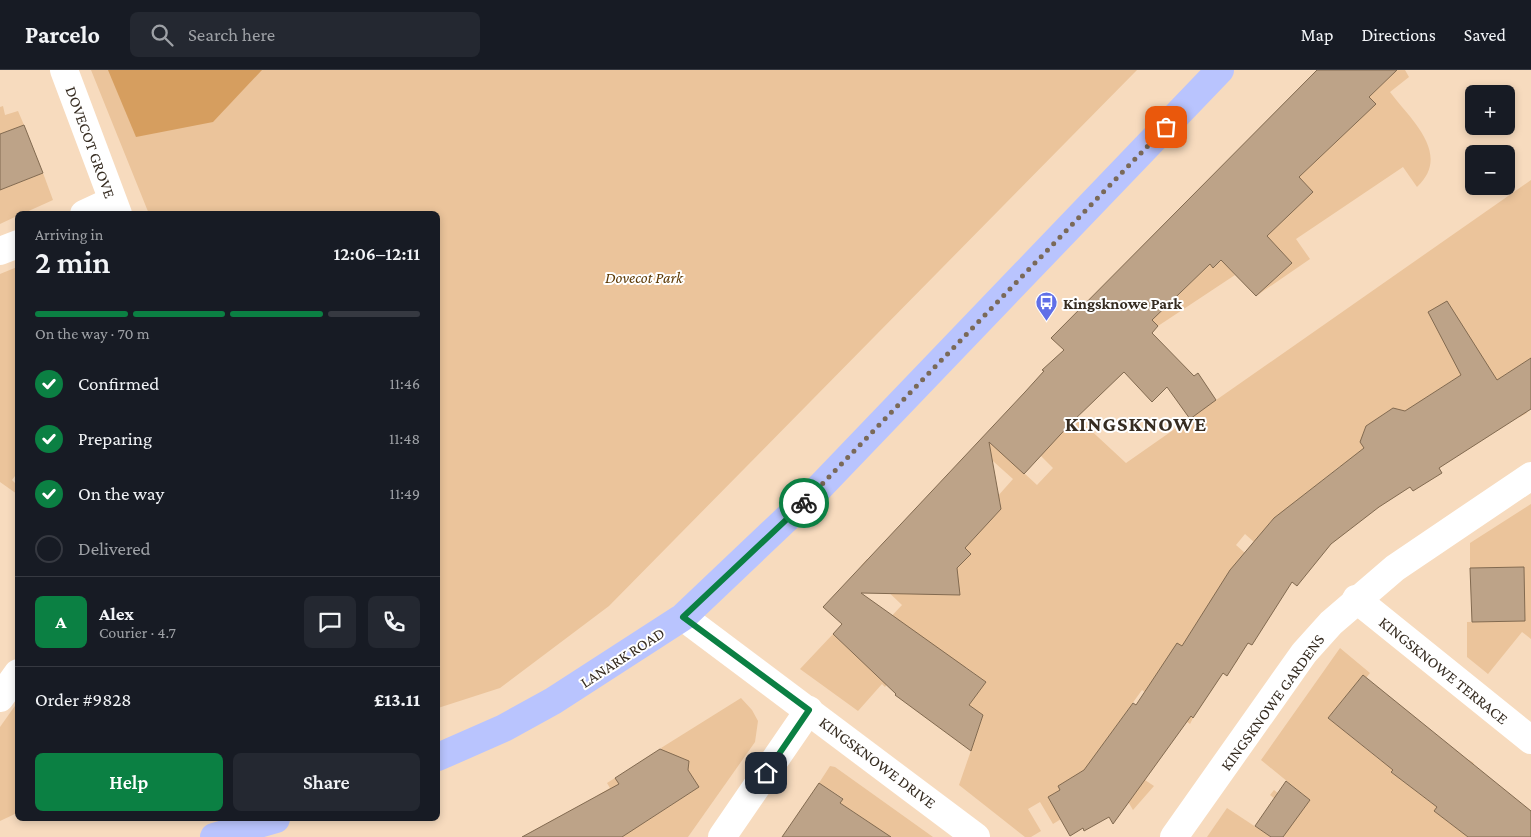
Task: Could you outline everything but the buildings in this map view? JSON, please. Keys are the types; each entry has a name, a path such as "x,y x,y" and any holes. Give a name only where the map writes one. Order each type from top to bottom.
{"main road":[{"name":"LANARK ROAD","path":"440,756 504,728 553,701 683,617 819,488 1220,70"},
{"path":"214,837 269,821"}],"street":[{"name":"DOVECOT GROVE","path":"64,70 115,208"},
{"path":"100,211 115,208"},
{"path":"0,252 15,245"},
{"name":"KINGSKNOWE GARDENS","path":"1174,837 1304,653 1356,599 1395,568 1531,476"},
{"name":"KINGSKNOWE TERRACE","path":"1356,599 1531,740"},
{"name":"KINGSKNOWE DRIVE","path":"683,617 976,837"},
{"path":"0,698 15,677"},
{"path":"722,837 809,710"}],"green space":[{"name":"Dovecot Park","path":"91,70 1137,70 609,606 500,688 440,707 440,211 148,211"},
{"path":"1397,70 1405,70 1409,77 1390,92 1417,126 1424,138 1429,150 1430,162 1427,175 1417,187 1403,167 1296,239 1310,259 1256,296 1292,263 1256,224 1297,207 1313,192 1296,174 1376,104 1369,97"},
{"path":"3,106 5,115 18,111 24,125 0,134 0,107"},
{"path":"43,173 53,200 29,211 15,211 15,217 0,224 0,182 3,189"},
{"path":"1531,180 1531,358 1503,376 1527,413 1520,417 1472,341 1464,373 1425,398 1461,454 1393,408 1366,426 1363,434 1371,446 1360,490 1340,466 1300,498 1333,542 1292,539 1271,521 1254,542 1245,534 1236,545 1245,553 1193,629 1239,658 1236,663 1213,646 1183,647 1177,643 1148,688 1193,718 1190,724 1142,690 1103,744 1147,777 1145,780 1154,786 1133,810 1103,759 1058,786 1069,804 1056,812 1061,819 1053,824 1040,802 1028,809 1041,831 1031,837 1025,837 959,785 983,716 969,705 986,682 966,667 957,678 896,672 885,687 882,684 858,711 800,669 833,634 855,655 902,605 861,566 867,559 886,578 922,501 946,525 989,522 1001,509 1000,500 997,497 1013,479 975,445 984,436 1037,485 1053,468 1041,456 1056,398 1126,463 1510,195 1515,195 1515,191"},
{"path":"1222,260 1235,275 1158,326 1152,320 1210,264 1213,268"},
{"path":"15,268 15,476 12,480 15,483 15,493 0,482 0,274"},
{"path":"1531,504 1531,639 1522,632 1488,674 1467,657 1467,622 1525,621 1524,567 1470,568 1470,543"},
{"path":"1340,648 1370,673 1366,678 1363,675 1328,718 1381,761 1410,748 1391,772 1434,805 1469,760 1474,763 1434,811 1468,837 1283,837 1290,811 1270,795 1274,790 1301,812 1310,800 1261,760"},
{"path":"741,698 752,710 758,721 755,742 688,837 621,837 598,795 610,788 607,783 615,778 644,823 699,787 688,770 689,761 680,757 670,763 661,748"},
{"path":"15,706 15,814 0,821 0,727"},
{"path":"830,766 835,767 933,837 863,837 863,831 869,822 840,803 843,798 819,783"},
{"path":"1227,808 1271,837 1207,837"}],"shaded area":[{"path":"108,70 262,70 213,122 136,137"}],"way so far":[{"path":"804,503 1166,127"}],"place":[{"name":"Kingsknowe Park","path":"1047,322"}],"district":[{"name":"KINGSKNOWE","path":"1136,424"}],"route":[{"path":"766,773 809,710 683,617 804,503"}]}
